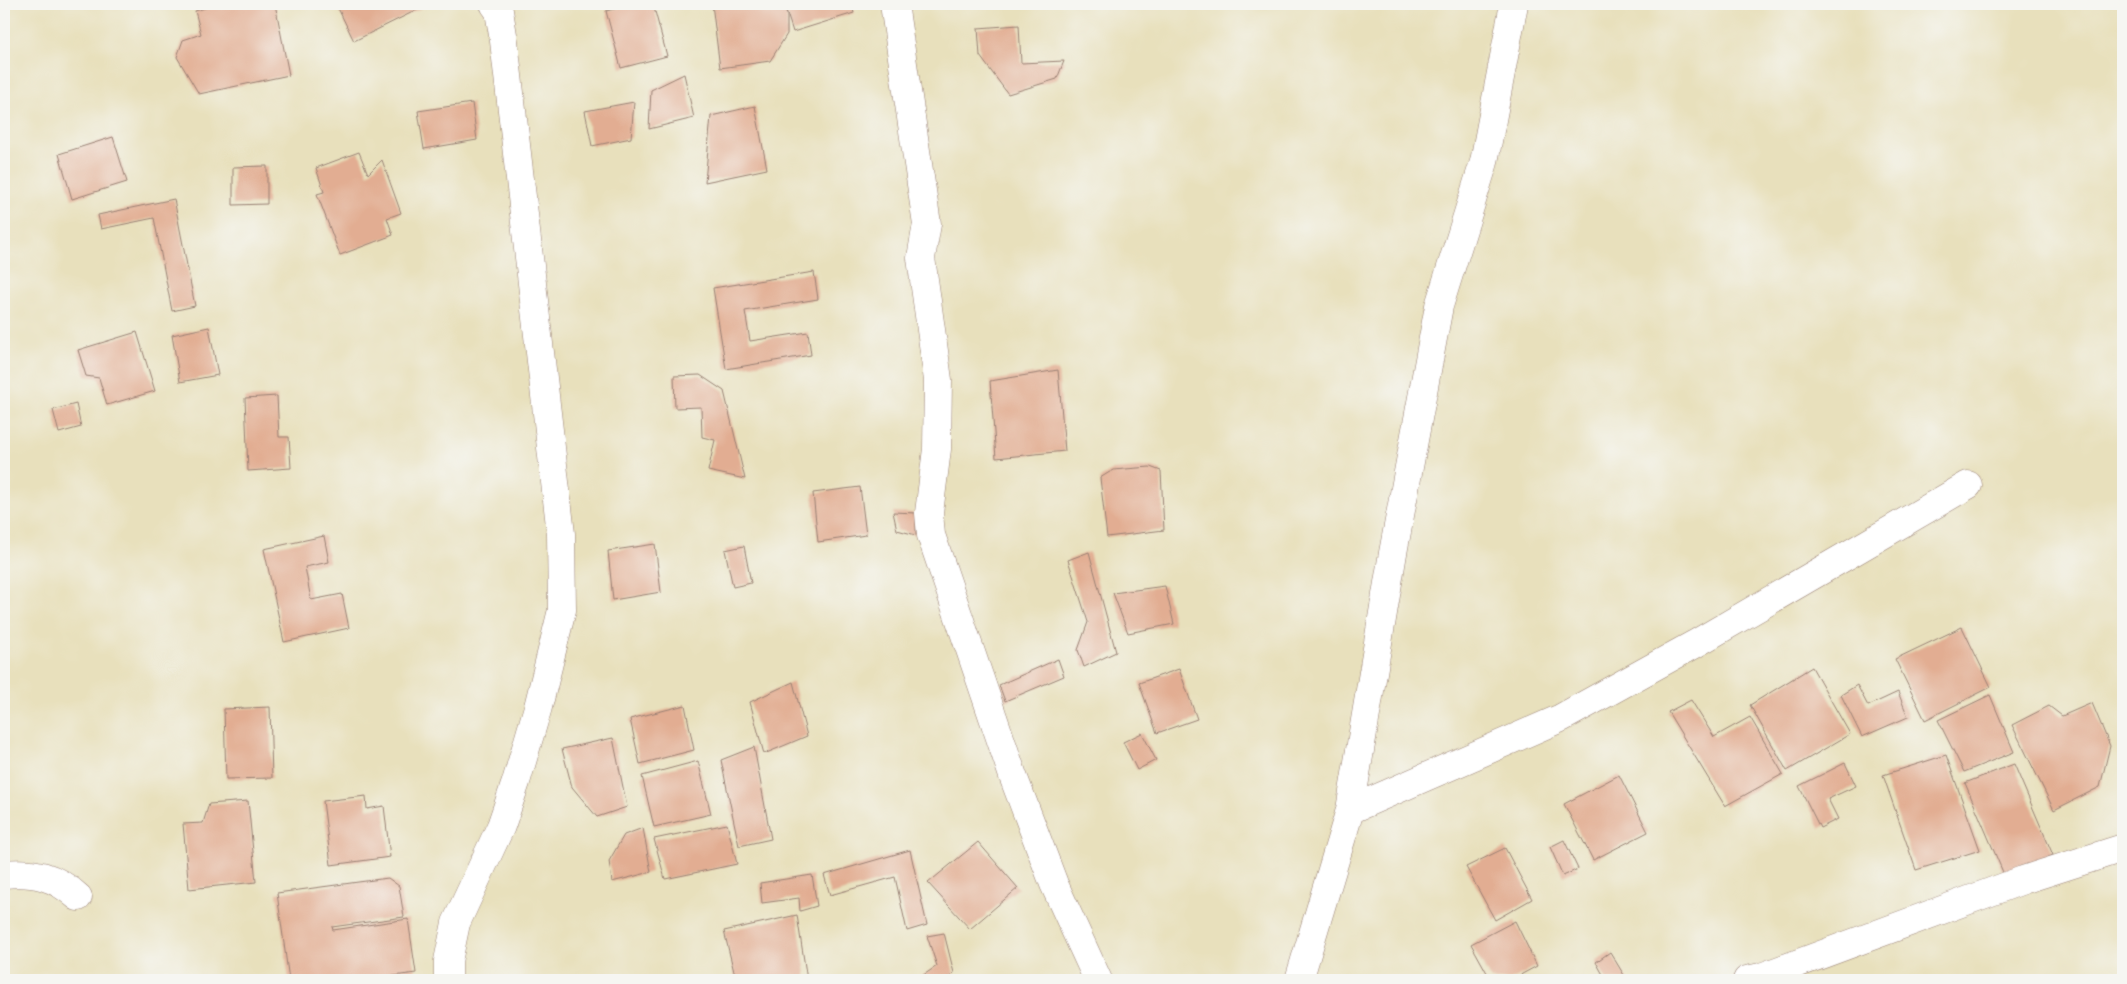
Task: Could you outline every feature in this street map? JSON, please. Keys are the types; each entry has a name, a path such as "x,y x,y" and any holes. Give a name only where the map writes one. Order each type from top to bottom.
{"street":[{"path":"448,980 448,962 456,923 501,826 513,791 538,707 562,610 561,534 550,431 504,41 499,11 494,4"},
{"path":"894,4 927,224 921,258 938,380 936,449 928,513 931,535 1013,776 1054,884 1098,980"},
{"path":"1299,980 1350,810 1393,553 1439,306 1484,162 1514,4"},
{"path":"1350,810 1561,718 1695,644 1968,485"},
{"path":"1747,980 1761,977 2023,880 2123,848"},
{"path":"4,874 20,872 50,877 78,897"}],"building":[{"path":"218,4 275,4 289,75 199,94 177,57 183,40 201,34 195,11"},
{"path":"336,4 429,4 354,41"},
{"path":"634,4 653,4 667,56 621,68 606,11"},
{"path":"712,4 782,4 787,14 787,34 770,61 720,68"},
{"path":"784,4 851,4 854,13 793,32"},
{"path":"1019,25 1021,63 1064,61 1057,79 1008,94 980,56 978,28"},
{"path":"684,74 694,118 649,129 651,90"},
{"path":"634,102 631,138 592,146 585,111"},
{"path":"472,103 477,140 424,149 418,111"},
{"path":"755,106 767,169 705,182 711,116"},
{"path":"113,137 127,182 72,199 59,154"},
{"path":"359,152 368,174 382,160 401,213 387,218 393,235 340,255 317,194 324,192 316,168"},
{"path":"267,166 267,204 233,205 233,167"},
{"path":"174,199 195,306 172,311 154,218 101,229 98,215"},
{"path":"814,272 818,299 745,311 750,341 808,332 811,355 726,369 713,288"},
{"path":"209,327 218,375 180,382 172,335"},
{"path":"137,332 155,391 107,405 99,378 86,376 78,350"},
{"path":"1058,370 1065,451 996,458 990,381"},
{"path":"700,375 724,391 745,479 708,471 715,440 702,437 701,407 675,408 674,376"},
{"path":"277,396 279,437 289,437 291,468 248,471 245,398"},
{"path":"76,404 81,427 59,433 53,410"},
{"path":"1150,467 1161,471 1164,530 1107,537 1100,478 1113,470"},
{"path":"860,487 866,535 818,542 813,493"},
{"path":"893,512 916,513 916,535 897,530"},
{"path":"324,536 329,562 305,567 311,600 342,594 349,628 284,642 264,549"},
{"path":"655,544 661,592 613,600 608,551"},
{"path":"744,546 751,583 733,587 725,550"},
{"path":"1089,552 1116,652 1084,667 1078,650 1088,622 1068,560"},
{"path":"1165,586 1174,624 1128,633 1113,593"},
{"path":"1962,627 1991,687 1925,720 1895,659"},
{"path":"1058,659 1064,676 1005,701 999,685"},
{"path":"1812,667 1850,734 1787,771 1750,705"},
{"path":"1179,669 1197,719 1157,733 1139,683"},
{"path":"793,682 807,736 764,754 750,702"},
{"path":"1857,685 1868,706 1898,692 1908,717 1862,737 1841,695"},
{"path":"1990,695 2014,752 1964,772 1938,720"},
{"path":"1691,700 1714,737 1750,717 1783,774 1725,806 1668,712"},
{"path":"2092,703 2110,746 2100,787 2054,810 2012,725 2049,706 2062,716"},
{"path":"685,705 694,750 640,764 630,719"},
{"path":"270,707 272,778 226,779 224,709"},
{"path":"1142,733 1156,760 1137,770 1123,742"},
{"path":"613,738 627,807 597,817 572,787 562,749"},
{"path":"754,747 771,839 739,846 721,760"},
{"path":"1946,755 1980,850 1916,870 1883,775"},
{"path":"698,761 711,814 654,827 642,776"},
{"path":"1845,763 1856,786 1828,799 1838,819 1820,828 1799,786"},
{"path":"2014,764 2053,855 2005,877 1965,783"},
{"path":"1619,775 1648,832 1593,860 1564,804"},
{"path":"366,796 367,809 384,806 390,857 331,865 323,801"},
{"path":"248,801 256,882 189,889 183,824 203,823 209,804"},
{"path":"727,824 737,864 665,879 654,839"},
{"path":"643,828 651,872 612,882 609,861 624,835"},
{"path":"1564,840 1578,869 1563,876 1550,847"},
{"path":"978,842 1018,888 970,929 928,883"},
{"path":"1505,848 1532,899 1495,920 1466,867"},
{"path":"910,850 927,925 907,931 895,877 830,895 824,875"},
{"path":"812,875 817,906 800,911 799,898 762,903 760,883"},
{"path":"388,878 399,886 404,917 332,927 333,930 408,919 416,973 364,980 289,980 277,893"},
{"path":"797,915 807,980 736,980 724,931"},
{"path":"1515,921 1537,966 1511,980 1491,980 1471,944"},
{"path":"944,933 954,973 945,980 916,980 937,966 927,936"},
{"path":"1610,952 1627,980 1606,980 1596,962"}]}
